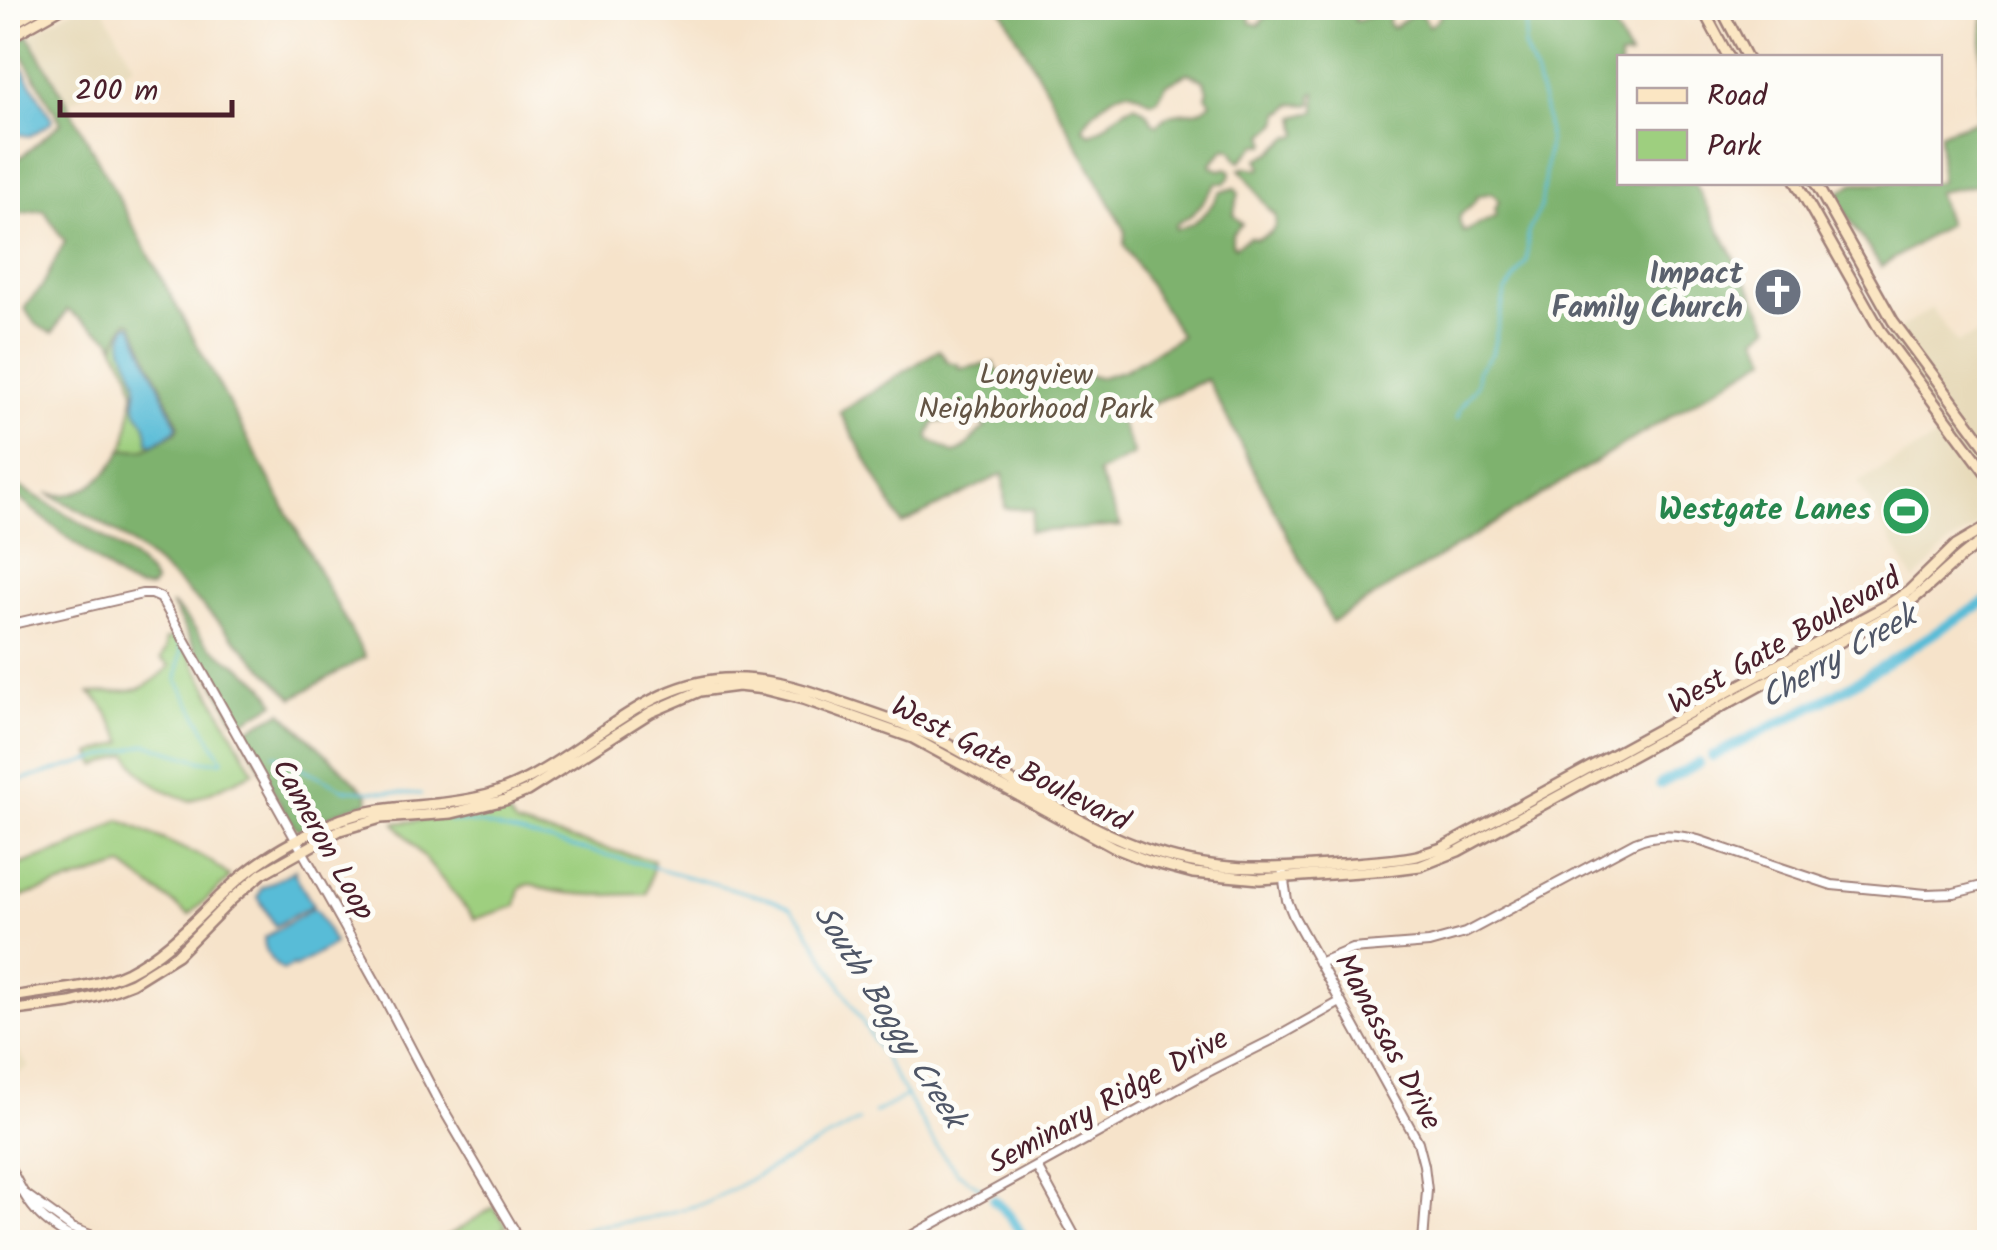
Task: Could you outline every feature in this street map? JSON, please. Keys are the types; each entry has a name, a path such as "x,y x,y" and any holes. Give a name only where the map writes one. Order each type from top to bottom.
{"main road":[{"path":"8,26 39,8"},
{"path":"8,38 61,8"},
{"path":"1702,8 1727,55"},
{"path":"1721,8 1745,55"},
{"path":"1798,185 1880,330 1990,478"},
{"path":"1817,185 1894,321 1990,452"},
{"path":"1957,436 1968,424"},
{"name":"West Gate Boulevard","path":"1282,874 1405,858 1442,848 1904,595 1956,546 1990,525"},
{"name":"West Gate Boulevard","path":"8,1011 70,1003 139,979 261,874 336,822 374,809 448,803 500,791 535,774 638,707 710,680 750,678 797,687 926,734 1080,819 1144,849 1179,860 1282,874 1402,869 1430,863 1458,852 1898,610 1915,600 1967,550 1990,536"},
{"name":"West Gate Boulevard","path":"8,998 83,988 173,951 203,913 245,874 299,846"}],"street":[{"name":"Cameron Loop","path":"8,625 142,594 161,598 521,1242"},
{"path":"1319,963 1352,949 1452,938 1635,842 1658,835 1698,840 1832,885 1936,894 1990,884"},
{"name":"Manassas Drive","path":"1282,874 1294,917 1418,1142 1427,1190 1422,1242"},
{"name":"Seminary Ridge Drive","path":"900,1242 1340,1002"},
{"path":"8,1164 29,1206 80,1242"},
{"path":"1037,1167 1078,1242"},
{"path":"26,1194 60,1221 96,1241 108,1242"},
{"path":"226,1242 236,1242"}],"shaded area":[{"path":"76,8 103,8 134,65 69,103 30,34"},
{"path":"1932,308 1956,343 1989,330 1989,520 1949,544 1914,581 1858,482 1945,433 1880,342"},
{"path":"8,1020 19,1037 16,1048 29,1067 8,1080"}],"green space":[{"name":"Longview Neighborhood Park","path":"1001,8 1246,8 1251,23 1259,25 1272,8 1354,8 1355,21 1381,12 1390,17 1388,23 1392,28 1412,15 1421,14 1429,26 1443,8 1604,8 1629,55 1617,55 1617,185 1696,185 1770,326 1757,337 1768,357 1332,622 1207,379 1119,419 1134,455 1098,473 1121,526 1029,532 1034,510 1005,508 1003,474 902,524 840,412 939,350 959,369 993,363 1003,380 1013,376 1044,381 1074,371 1098,378 1125,370 1181,336 1124,245 1125,230","holes":["1188,73 1204,80 1211,102 1206,107 1177,113 1157,125 1135,105 1090,134 1083,128 1095,111 1116,95 1131,91 1152,102 1166,85","1316,92 1316,111 1296,117 1299,134 1258,159 1260,169 1240,169 1275,215 1272,232 1256,239 1250,237 1235,247 1232,244 1232,234 1242,224 1233,215 1239,194 1235,188 1220,192 1202,216 1176,229 1175,225 1193,214 1217,183 1230,178 1231,171 1212,167 1211,163 1226,148 1241,161 1257,145 1266,145 1265,134 1278,123 1281,112 1292,104 1310,105","1491,193 1499,201 1496,216 1464,232 1461,215 1477,196","960,410 986,427 963,449 953,453 929,439 929,434 935,422 955,421"]},
{"path":"1984,8 1990,8 1989,183 1937,192 1948,224 1881,267 1834,196 1851,185 1942,185 1942,132 1978,120"},
{"path":"28,35 365,657 293,698 150,559 109,528 47,493 70,494 91,485 122,450 145,449 176,432 179,426 132,322 128,321 115,347 111,339 67,310 53,333 36,324 25,308 41,288 65,242 44,210 8,215 8,165 61,123 15,42"},
{"path":"128,321 135,326 179,427 177,432 145,449 122,450 134,392 130,374 115,347"},
{"path":"8,480 111,542 147,571 155,584 139,588 121,580 8,490"},
{"path":"171,604 213,648 262,684 275,703 242,722 234,719"},
{"path":"179,636 254,772 191,801 154,784 128,754 97,766 91,754 124,742 102,704 90,693 134,690 151,683 170,666 161,659 165,640"},
{"path":"282,712 367,793 369,802 298,830 245,740 250,728"},
{"path":"502,805 516,825 654,861 647,894 573,894 529,885 520,888 516,906 475,919 395,823 477,814"},
{"path":"120,820 209,860 229,876 228,880 189,915 123,866 8,901 8,869 74,846"},
{"path":"494,1207 507,1226 485,1242 438,1242"}],"water":[{"path":"14,60 52,119 30,136 17,134 8,119 8,61"},
{"path":"132,325 177,426 153,444 148,442 147,428 136,409 137,383 123,346 123,333"},
{"path":"295,870 313,905 275,926 258,897 262,888"},
{"path":"313,908 334,943 284,970 270,957 264,938"}],"waterway":[{"path":"1457,418 1477,385 1478,371 1492,354 1505,293 1527,261 1528,232 1541,207 1549,141 1545,109 1524,47 1529,8"},
{"name":"South Boggy Creek","path":"8,784 147,744 202,761 223,761 177,680 181,649 159,605 139,599"},
{"name":"Cherry Creek","path":"1712,757 1837,693 1990,599"},
{"name":"South Boggy Creek","path":"274,754 346,790 421,794"},
{"name":"Cherry Creek","path":"1660,784 1699,763"},
{"name":"South Boggy Creek","path":"448,821 481,824 646,865 791,908 802,920 936,1146 957,1172 982,1189"},
{"path":"874,1113 907,1096"},
{"path":"555,1242 592,1227 706,1203 859,1121"},
{"name":"South Boggy Creek","path":"994,1200 1025,1242"}],"place":[{"name":"Impact Family Church","path":"1778,292"},
{"name":"Westgate Lanes","path":"1906,511"}]}
